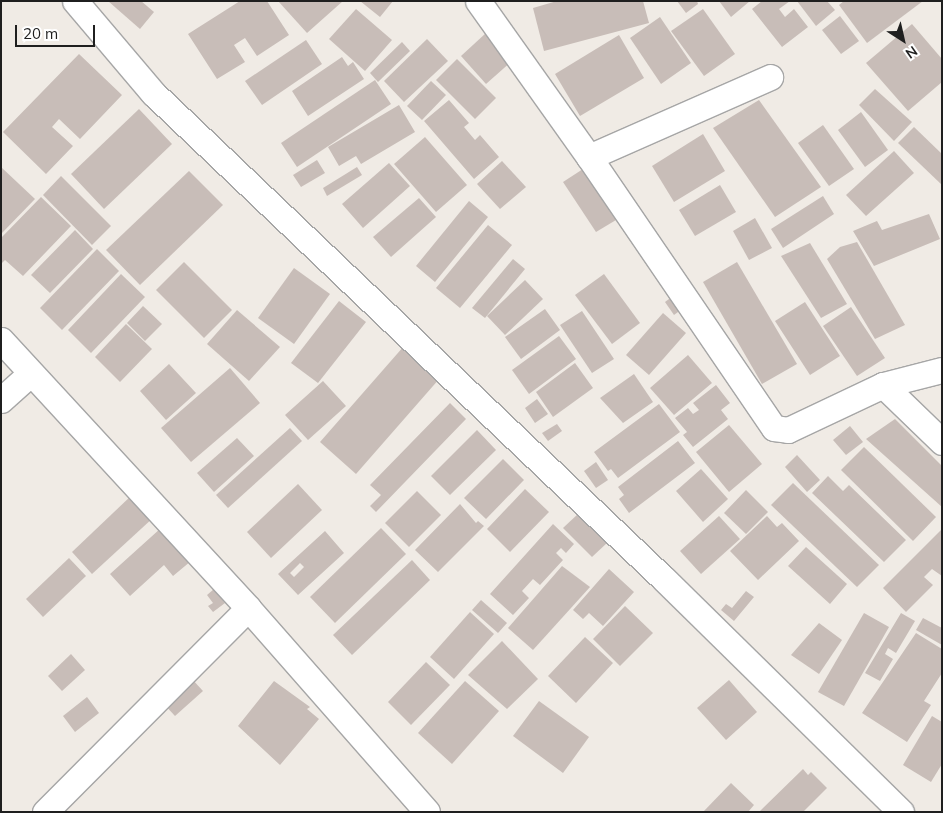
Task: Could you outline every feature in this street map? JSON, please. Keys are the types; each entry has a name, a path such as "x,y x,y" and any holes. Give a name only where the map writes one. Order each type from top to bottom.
{"street":[{"path":"75,1 153,93 657,573 901,812"},
{"path":"478,1 589,156 774,428 788,430 883,385 942,370"},
{"path":"589,156 770,77"},
{"path":"1,340 30,374 248,608 428,812"},
{"path":"1,400 30,374"},
{"path":"883,385 942,442"},
{"path":"45,812 248,608"}],"building":[{"path":"108,1 141,1 154,12 140,29"},
{"path":"240,1 267,1 289,35 257,56 245,38 234,45 245,62 217,79 188,34"},
{"path":"278,1 343,1 307,33"},
{"path":"360,1 393,1 380,17"},
{"path":"557,1 643,1 649,23 544,51 533,8"},
{"path":"677,1 697,1 698,4 686,13"},
{"path":"719,1 750,1 731,17"},
{"path":"762,1 790,1 779,9 785,17 794,9 808,27 782,47 752,9"},
{"path":"797,1 827,1 835,10 816,26"},
{"path":"844,1 923,1 867,43 839,5"},
{"path":"356,9 392,40 365,71 329,39"},
{"path":"703,9 735,54 704,76 671,31"},
{"path":"840,16 859,41 841,54 822,30"},
{"path":"660,17 691,63 661,84 630,38"},
{"path":"912,24 942,59 942,82 908,111 866,63"},
{"path":"486,33 512,61 486,84 461,56"},
{"path":"619,35 644,78 580,116 555,74"},
{"path":"427,39 448,61 404,102 384,81"},
{"path":"306,40 322,64 262,105 245,81"},
{"path":"402,42 410,51 378,82 370,73"},
{"path":"79,54 122,95 80,139 59,119 52,127 73,146 46,174 3,132"},
{"path":"342,57 348,66 353,62 364,79 308,116 292,91"},
{"path":"457,59 496,98 475,119 436,80"},
{"path":"375,80 391,104 297,167 281,143"},
{"path":"431,81 446,95 422,120 407,106"},
{"path":"875,89 912,122 894,141 859,105"},
{"path":"449,100 469,123 464,127 475,140 480,135 499,157 474,179 424,121"},
{"path":"759,100 821,187 775,217 713,128"},
{"path":"399,105 415,132 361,164 356,156 339,166 328,147"},
{"path":"139,109 172,144 104,209 71,174"},
{"path":"861,112 888,150 865,167 838,130"},
{"path":"823,125 854,169 829,186 798,143"},
{"path":"914,127 942,154 942,185 898,143"},
{"path":"703,134 725,171 674,202 652,166"},
{"path":"425,137 467,185 436,212 394,164"},
{"path":"894,151 914,173 866,216 846,195"},
{"path":"317,160 325,173 301,187 293,175"},
{"path":"502,161 526,187 500,209 477,184"},
{"path":"389,163 410,186 363,228 342,204"},
{"path":"1,167 35,199 2,233 1,232"},
{"path":"357,167 362,175 327,196 323,188"},
{"path":"583,169 616,220 596,232 563,182"},
{"path":"189,171 223,205 140,285 106,250"},
{"path":"61,176 111,226 92,245 43,195"},
{"path":"720,185 736,212 695,236 679,210"},
{"path":"823,196 834,214 783,248 771,229"},
{"path":"41,197 71,226 23,276 5,260 1,264 1,238"},
{"path":"419,198 436,217 391,257 373,237"},
{"path":"469,201 488,217 435,282 416,266"},
{"path":"929,214 940,239 874,266 853,231 877,221 882,230"},
{"path":"755,218 772,248 749,260 733,231"},
{"path":"488,225 512,245 460,308 436,288"},
{"path":"75,230 93,249 50,293 31,275"},
{"path":"857,242 905,325 875,339 827,259 840,247"},
{"path":"810,243 847,304 821,318 781,256"},
{"path":"97,249 119,271 62,330 40,308"},
{"path":"513,259 525,269 485,318 472,308"},
{"path":"184,262 232,310 204,338 156,290"},
{"path":"737,262 797,364 762,384 703,282"},
{"path":"294,268 330,294 294,344 258,318"},
{"path":"121,274 145,297 91,353 68,330"},
{"path":"604,274 640,323 612,344 575,295"},
{"path":"525,280 543,299 505,335 487,316"},
{"path":"673,296 682,309 674,315 665,302"},
{"path":"339,301 366,322 318,383 291,363"},
{"path":"805,302 840,356 810,375 775,321"},
{"path":"143,306 162,324 145,341 127,323"},
{"path":"851,307 885,358 857,376 823,326"},
{"path":"545,309 560,330 521,359 505,337"},
{"path":"237,310 280,347 249,381 207,344"},
{"path":"582,311 614,359 592,373 560,325"},
{"path":"663,313 686,333 649,375 626,355"},
{"path":"126,324 152,349 120,382 95,357"},
{"path":"559,336 576,359 529,394 512,370"},
{"path":"404,346 440,378 356,474 320,442"},
{"path":"688,355 712,383 674,415 650,388"},
{"path":"575,363 593,388 553,417 536,392"},
{"path":"169,364 196,393 166,420 140,391"},
{"path":"230,368 260,403 191,462 161,428"},
{"path":"634,374 653,402 623,423 600,398"},
{"path":"323,381 346,406 308,440 285,415"},
{"path":"716,385 730,403 721,410 728,419 693,447 683,435 687,432 675,418 688,408 693,414 699,410 693,403"},
{"path":"537,399 548,414 535,423 525,408"},
{"path":"450,403 466,419 376,512 370,506 381,495 370,485"},
{"path":"659,404 680,432 618,478 611,469 608,471 594,452"},
{"path":"895,419 942,466 942,507 866,439"},
{"path":"557,424 562,431 548,441 542,433"},
{"path":"729,425 762,464 729,492 696,452"},
{"path":"850,426 863,442 846,455 833,440"},
{"path":"290,428 302,441 228,508 216,495"},
{"path":"477,430 496,450 450,495 431,476"},
{"path":"237,438 254,456 214,492 197,473"},
{"path":"678,441 695,463 629,513 619,499 624,495 618,487"},
{"path":"864,447 936,517 913,541 841,470"},
{"path":"797,455 820,480 807,492 785,467"},
{"path":"503,459 524,480 486,519 464,498"},
{"path":"596,462 608,480 596,488 584,471"},
{"path":"701,469 728,499 703,522 676,491"},
{"path":"828,476 843,491 849,485 906,540 884,562 812,493"},
{"path":"793,483 879,565 857,587 771,505"},
{"path":"298,484 322,510 271,558 247,532"},
{"path":"525,489 549,512 510,552 487,529"},
{"path":"746,490 768,512 746,534 724,513"},
{"path":"417,491 441,515 409,547 385,523"},
{"path":"133,494 154,517 92,574 72,552"},
{"path":"460,504 476,523 478,521 484,526 438,572 415,550"},
{"path":"579,513 608,542 592,557 563,528"},
{"path":"719,516 740,539 701,574 680,551"},
{"path":"767,516 777,527 782,523 799,541 758,580 730,551"},
{"path":"553,524 574,544 566,553 561,548 556,553 563,560 540,585 533,579 522,591 529,598 513,615 490,594"},
{"path":"161,528 191,561 173,576 164,565 130,596 110,574"},
{"path":"381,528 406,554 335,623 310,597"},
{"path":"942,529 942,576 932,569 924,577 933,585 906,612 883,588"},
{"path":"325,531 344,553 298,595 278,574","holes":["300,563 304,567 294,577 290,573"]},
{"path":"806,547 847,584 830,604 788,566"},
{"path":"69,558 86,576 43,617 26,599"},
{"path":"412,560 430,580 352,655 333,635"},
{"path":"562,566 590,587 533,650 508,628"},
{"path":"609,569 634,592 603,626 589,613 583,619 573,610"},
{"path":"214,589 225,603 213,612 208,606 213,603 207,595"},
{"path":"746,591 754,597 734,621 721,610 726,604 732,608"},
{"path":"481,600 507,623 498,633 472,610"},
{"path":"625,606 653,633 620,666 593,639"},
{"path":"470,612 494,634 454,679 430,657"},
{"path":"864,613 889,627 844,706 818,692"},
{"path":"901,613 915,621 896,653 888,648 885,654 893,659 880,681 865,673"},
{"path":"923,618 942,628 942,645 916,630"},
{"path":"819,623 842,640 819,674 791,655"},
{"path":"916,633 942,649 942,673 924,701 931,705 907,742 862,713"},
{"path":"585,637 613,663 576,703 548,676"},
{"path":"502,641 538,679 507,709 468,675"},
{"path":"71,654 85,670 62,691 48,676"},
{"path":"426,662 450,685 411,725 388,702"},
{"path":"191,678 203,691 175,716 163,703"},
{"path":"729,680 757,712 726,740 697,708"},
{"path":"274,681 310,707 307,709 319,719 280,765 238,726"},
{"path":"465,681 499,711 452,764 418,733"},
{"path":"87,697 99,713 75,732 63,716"},
{"path":"539,701 589,737 563,773 513,736"},
{"path":"932,716 942,722 942,764 931,782 903,765"},
{"path":"803,769 808,775 811,772 827,788 803,812 759,812"},
{"path":"731,783 754,805 748,812 703,812"}]}
